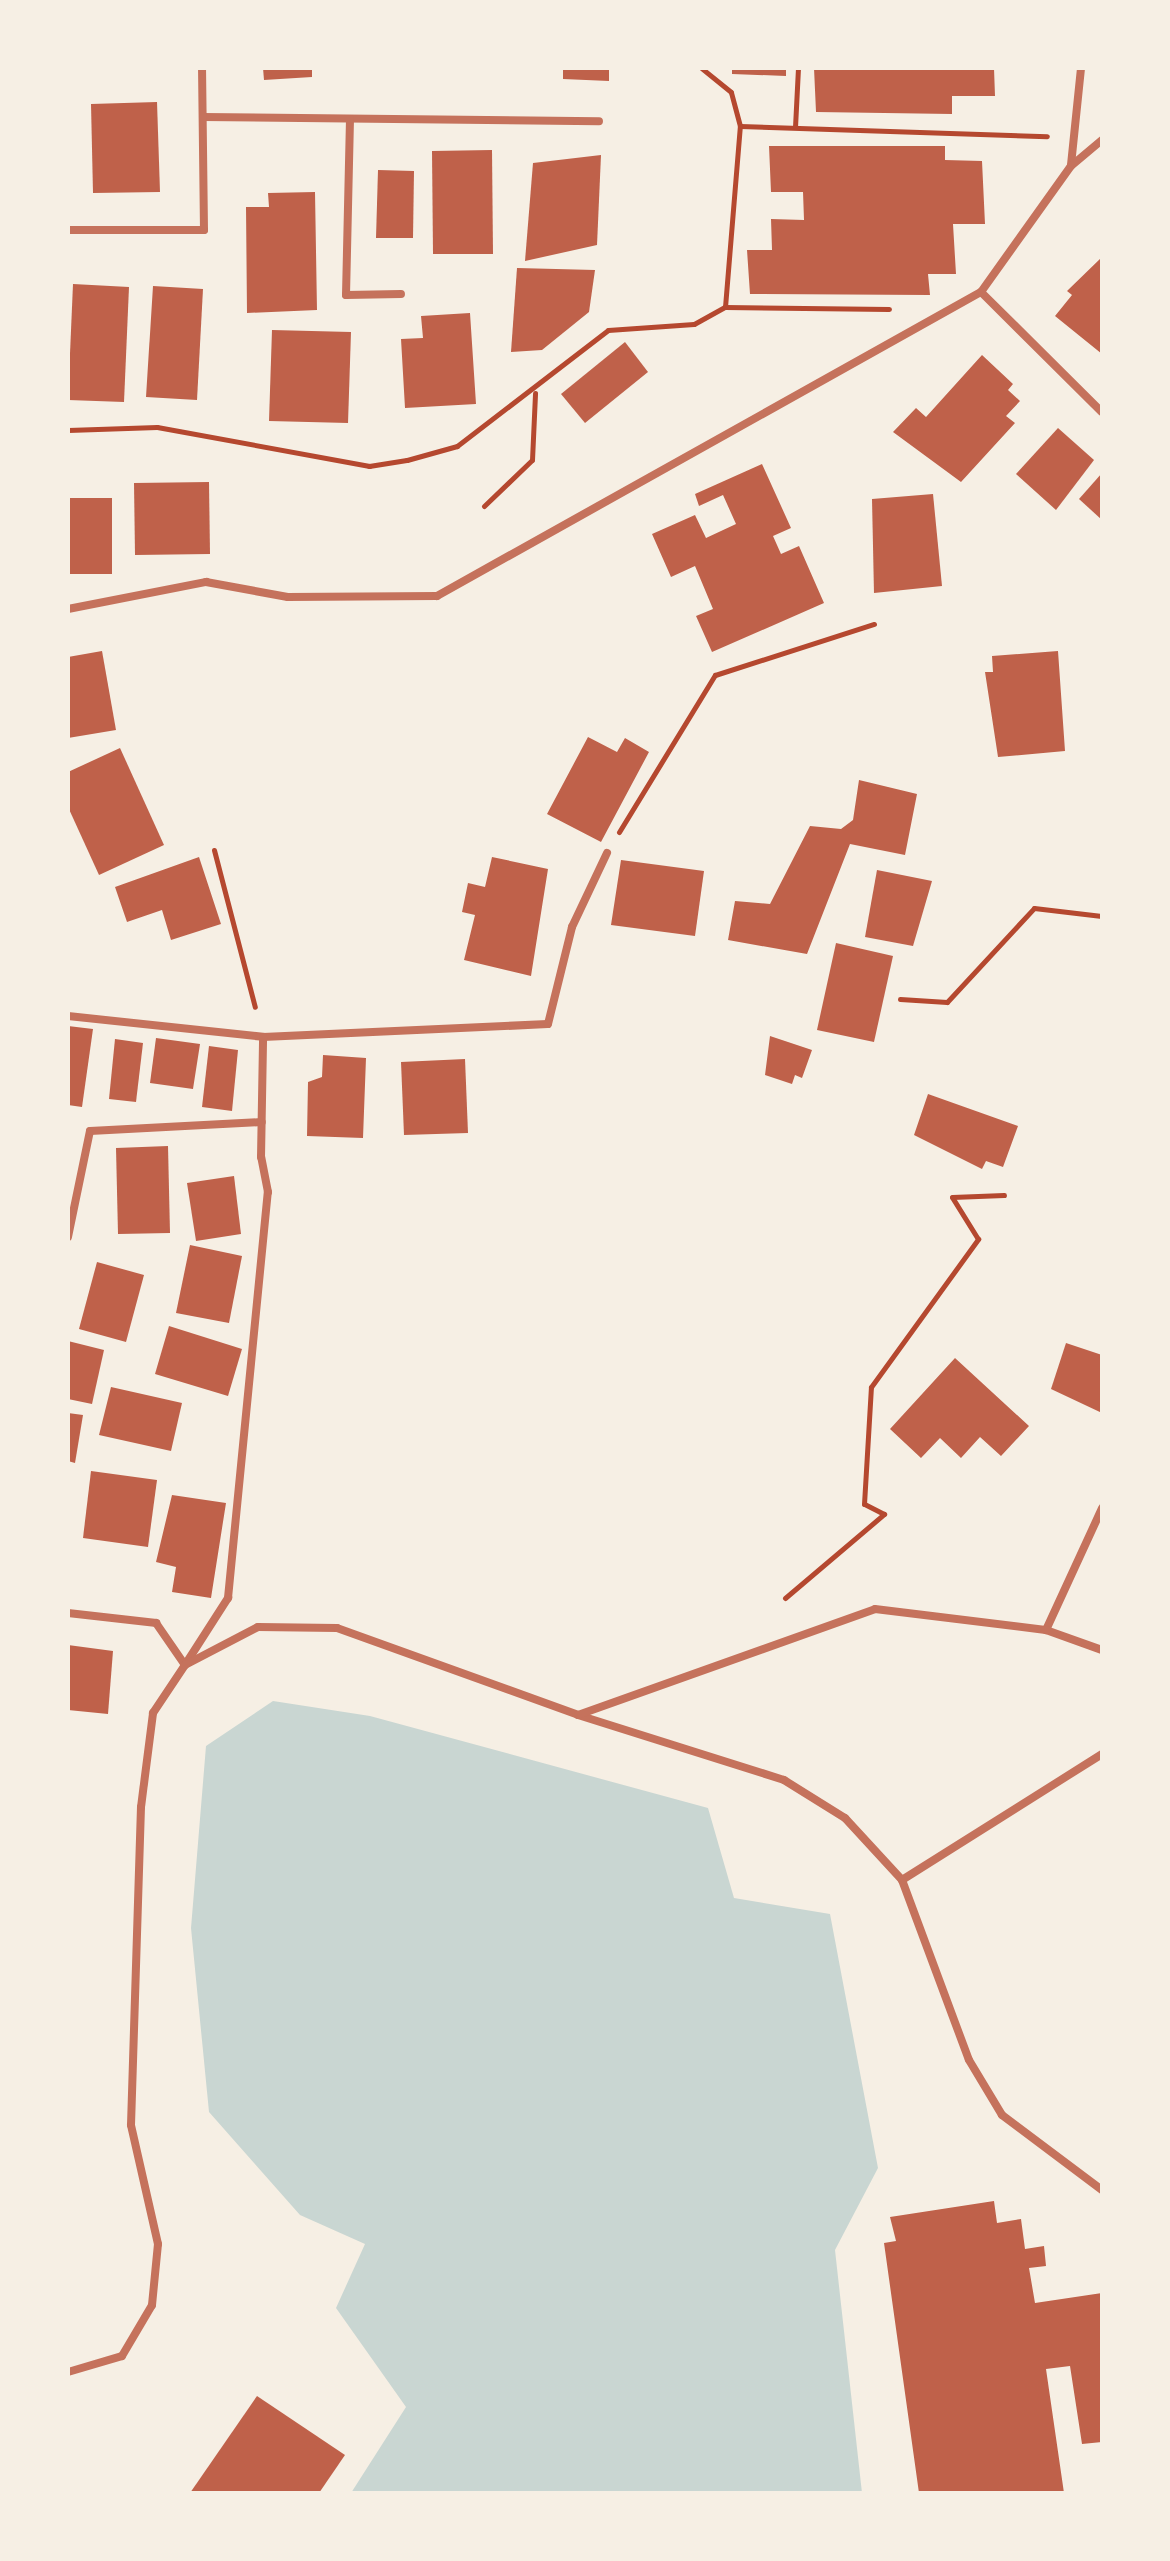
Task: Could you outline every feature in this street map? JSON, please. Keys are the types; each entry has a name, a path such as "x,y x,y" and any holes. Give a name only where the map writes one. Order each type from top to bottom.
{"street":[{"path":"68,230 204,230 202,68"},
{"path":"1071,166 1081,68"},
{"path":"203,117 599,121"},
{"path":"350,119 346,295 401,294"},
{"path":"68,609 206,582 288,597 437,596 931,323 981,292 1071,166 1102,140"},
{"path":"981,292 1102,412"},
{"path":"68,1016 263,1037 548,1024 572,927 607,853"},
{"path":"68,2372 122,2356 152,2305 158,2244 131,2125 141,1807 153,1713 228,1598 268,1192 262,1122 263,1037"},
{"path":"68,1237 90,1131 262,1122"},
{"path":"1046,1630 1102,1508"},
{"path":"578,1715 875,1609 1046,1630 1102,1650"},
{"path":"68,1613 156,1623 185,1665"},
{"path":"185,1665 258,1627 337,1628 578,1715 784,1780 845,1818 902,1880 969,2060 1002,2115 1102,2190"},
{"path":"902,1880 1102,1754"}],"path":[{"path":"701,68 731,92 740,126 725,307"},
{"path":"795,127 798,68"},
{"path":"740,126 1074,137"},
{"path":"68,430 220,434 369,466 457,446 535,392 608,330 694,324 725,307 893,309 931,323"},
{"path":"484,506 532,460 535,392"},
{"path":"607,853 715,675 874,624"},
{"path":"214,850 263,1037"},
{"path":"900,999 947,1002 1034,908 1102,916"},
{"path":"785,1598 884,1514 864,1504 871,1387 978,1239 952,1197 1004,1195"}],"shaded area":[{"path":"273,1701 370,1716 708,1808 734,1898 830,1914 878,2168 835,2250 862,2493 351,2493 406,2407 336,2308 365,2244 300,2215 209,2112 191,1928 206,1746"}],"building":[{"path":"263,68 312,68 312,77 264,80"},
{"path":"563,68 609,68 609,81 563,79"},
{"path":"732,68 786,68 786,76 732,74"},
{"path":"814,68 994,68 995,96 952,96 952,114 816,112"},
{"path":"157,102 160,192 93,193 91,104"},
{"path":"769,146 945,146 945,160 982,161 985,224 953,224 956,274 928,274 930,295 750,294 747,250 772,250 771,219 804,220 803,192 771,192"},
{"path":"492,150 493,254 433,254 432,151"},
{"path":"601,155 597,245 525,261 533,163"},
{"path":"378,170 414,171 413,238 376,238"},
{"path":"315,192 317,310 247,313 246,207 269,207 268,193"},
{"path":"1102,257 1102,354 1055,316 1072,295 1067,291"},
{"path":"517,268 595,270 589,312 542,350 511,352"},
{"path":"73,284 129,287 124,402 68,400"},
{"path":"153,286 203,289 197,400 146,397"},
{"path":"470,313 476,404 405,408 401,339 423,338 421,316"},
{"path":"272,330 351,332 348,423 269,421"},
{"path":"625,342 648,372 585,423 561,394"},
{"path":"982,355 1013,384 1008,390 1020,401 1006,416 1015,423 961,482 893,432 916,408 926,417"},
{"path":"1058,428 1094,460 1056,510 1016,474"},
{"path":"762,464 791,528 773,536 781,554 799,546 824,603 712,652 696,616 713,609 695,566 671,577 652,534 695,515 706,538 736,524 723,495 699,506 695,494"},
{"path":"1102,473 1102,520 1079,499"},
{"path":"209,482 210,554 135,555 134,483"},
{"path":"933,494 942,586 874,593 872,499"},
{"path":"68,498 112,498 112,574 68,574"},
{"path":"102,651 116,730 68,738 68,657"},
{"path":"1058,651 1065,751 998,757 985,672 993,672 992,656"},
{"path":"588,737 617,752 625,738 649,752 601,842 547,814"},
{"path":"120,748 164,845 99,875 68,807 68,772"},
{"path":"859,780 917,794 905,855 850,844 807,954 728,940 735,901 770,904 810,826 841,829 853,820"},
{"path":"199,857 221,924 171,940 162,910 127,922 115,887"},
{"path":"492,857 548,869 531,976 464,960 475,915 462,912 468,883 485,887"},
{"path":"621,860 704,871 695,936 611,925"},
{"path":"877,870 932,881 913,946 865,937"},
{"path":"836,943 893,956 874,1042 817,1030"},
{"path":"68,1026 93,1029 82,1107 68,1105"},
{"path":"770,1036 812,1050 802,1078 795,1075 792,1084 765,1075"},
{"path":"156,1038 200,1044 193,1089 150,1083"},
{"path":"115,1039 143,1043 136,1102 109,1099"},
{"path":"209,1046 238,1050 232,1111 202,1107"},
{"path":"323,1055 366,1058 363,1138 307,1136 308,1082 322,1077"},
{"path":"465,1059 468,1133 404,1135 401,1062"},
{"path":"928,1094 1018,1126 1003,1167 986,1161 982,1169 914,1135"},
{"path":"168,1146 170,1233 118,1234 116,1148"},
{"path":"234,1176 241,1234 196,1241 187,1183"},
{"path":"190,1245 242,1256 229,1323 176,1313"},
{"path":"97,1262 144,1275 126,1342 79,1329"},
{"path":"169,1326 242,1349 228,1396 155,1374"},
{"path":"68,1341 104,1350 92,1404 68,1399"},
{"path":"1066,1343 1102,1355 1102,1413 1051,1389"},
{"path":"955,1358 1029,1426 1001,1456 980,1437 961,1458 940,1438 921,1458 890,1429"},
{"path":"111,1387 182,1403 171,1451 99,1435"},
{"path":"68,1413 83,1415 75,1463 68,1461"},
{"path":"91,1471 157,1480 148,1547 83,1538"},
{"path":"172,1495 226,1503 211,1598 172,1592 176,1567 156,1562"},
{"path":"68,1645 113,1651 108,1714 68,1710"},
{"path":"994,2201 997,2223 1021,2219 1025,2249 1044,2246 1046,2266 1029,2268 1035,2303 1102,2293 1102,2442 1082,2444 1070,2366 1046,2369 1064,2493 919,2493 884,2243 896,2241 890,2217"},
{"path":"257,2396 345,2455 319,2493 190,2493"}]}
